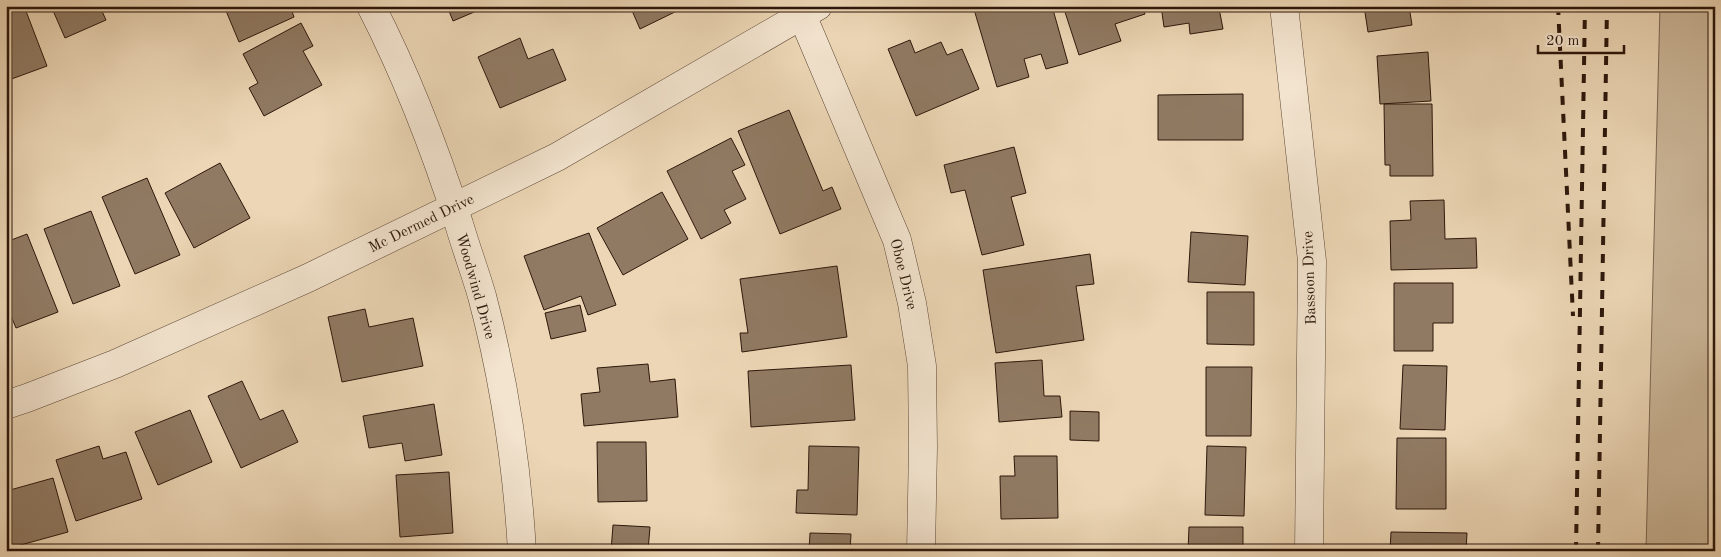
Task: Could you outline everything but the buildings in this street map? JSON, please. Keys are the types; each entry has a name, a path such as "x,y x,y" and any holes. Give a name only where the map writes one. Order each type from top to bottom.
{"street":[{"name":"Woodwind Drive","path":"371,6 428,132 482,297 506,402 520,513 522,551"},
{"name":"Bassoon Drive","path":"1284,6 1312,261 1309,551"},
{"name":"Mc Dermed Drive","path":"6,405 36,395 141,352 308,278 558,157 810,11"},
{"name":"Oboe Drive","path":"810,11 897,240 912,303 922,366 921,551"}],"shaded area":[{"path":"1660,6 1715,6 1715,551 1646,551"}],"railway":[{"path":"1558,6 1573,316"},
{"path":"1576,551 1585,6"},
{"path":"1598,551 1607,6"}]}
